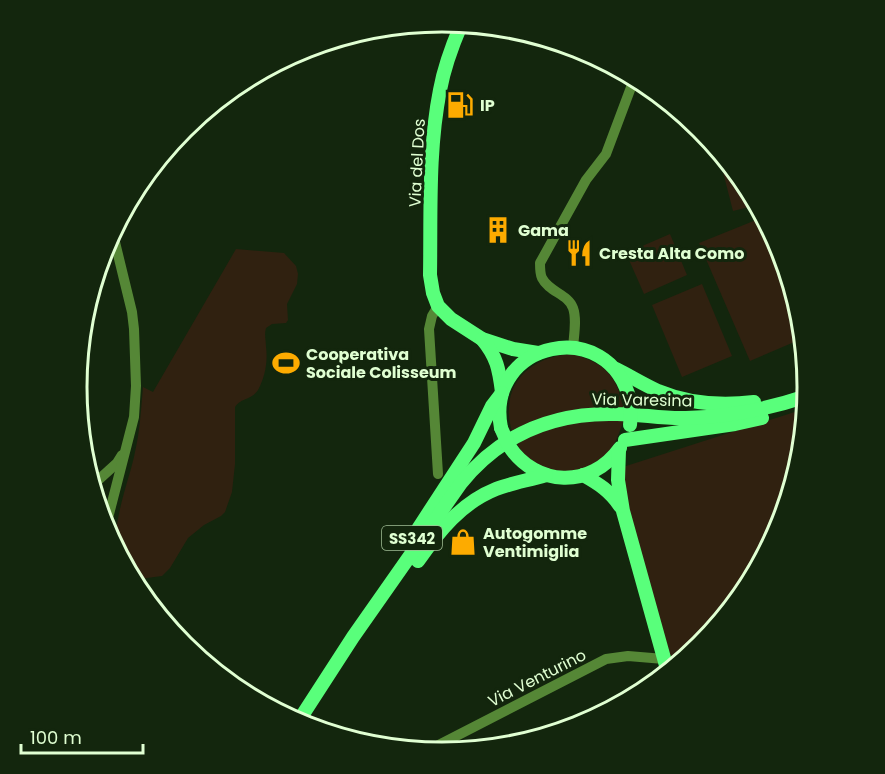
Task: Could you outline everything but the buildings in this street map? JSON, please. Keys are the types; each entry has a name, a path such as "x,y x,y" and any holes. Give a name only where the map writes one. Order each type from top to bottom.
{"main road":[{"name":"Via del Dos","path":"438,306 430,275 432,152 439,91 458,32"},
{"path":"438,306 452,319 482,339 538,353"},
{"path":"482,339 495,358 502,393"},
{"path":"665,664 623,511 618,480 622,445 630,425 630,401 623,381 607,361 594,353 573,347 556,348 538,353 515,370 507,382 500,406 501,428 509,446 522,462 532,469 546,475 565,478 592,472 606,464 622,445 735,424 797,408"},
{"path":"614,369 657,390 707,404 723,405 759,401 798,391"},
{"name":"SS342","path":"323,684 358,616 474,443 492,406 502,393"},
{"name":"Via Varesina","path":"303,714 353,637 460,483 486,456 502,445 524,431 568,417 624,414 683,418 711,417 760,410 797,399"},
{"name":"SS342","path":"323,684 377,618 438,532 454,516 485,494 546,475"},
{"path":"583,475 606,488 623,511"}],"street":[{"path":"573,347 575,317 572,304 549,288 541,277 540,263 586,180 606,154 632,86"},
{"path":"110,512 135,417 136,386 134,329 116,246"},
{"path":"438,306 432,316 429,329 438,474"},
{"path":"99,480 117,463 129,443"},
{"name":"Via Venturino","path":"444,742 606,658 628,656 663,665"}],"shaded area":[{"path":"725,171 749,207 733,211 723,172"},
{"path":"756,220 779,273 786,295 795,342 750,361 699,243"},
{"path":"670,234 687,275 644,294 626,253"},
{"path":"236,249 284,253 296,266 297,284 287,304 288,320 286,323 272,324 266,328 267,358 258,390 235,407 235,464 232,492 225,512 188,538 170,568 162,576 143,578 117,529 137,444 143,387 153,392"},
{"path":"702,284 732,356 682,377 652,305"},
{"path":"571,354 592,361 607,372 617,387 624,409 571,410 512,432 509,414 511,396 521,376 548,358"},
{"path":"797,411 786,479 761,544 725,603 694,638 671,659 627,505 623,467"},
{"path":"624,420 614,444 605,457 584,468 564,471 545,468 528,458 516,442 528,435 570,422"}],"place":[{"name":"IP","path":"460,105"},
{"name":"Gama","path":"498,230"},
{"name":"Cresta Alta Como","path":"579,253"},
{"name":"Cooperativa Sociale Colisseum","path":"286,363"},
{"name":"Autogomme Ventimiglia","path":"463,542"}]}
